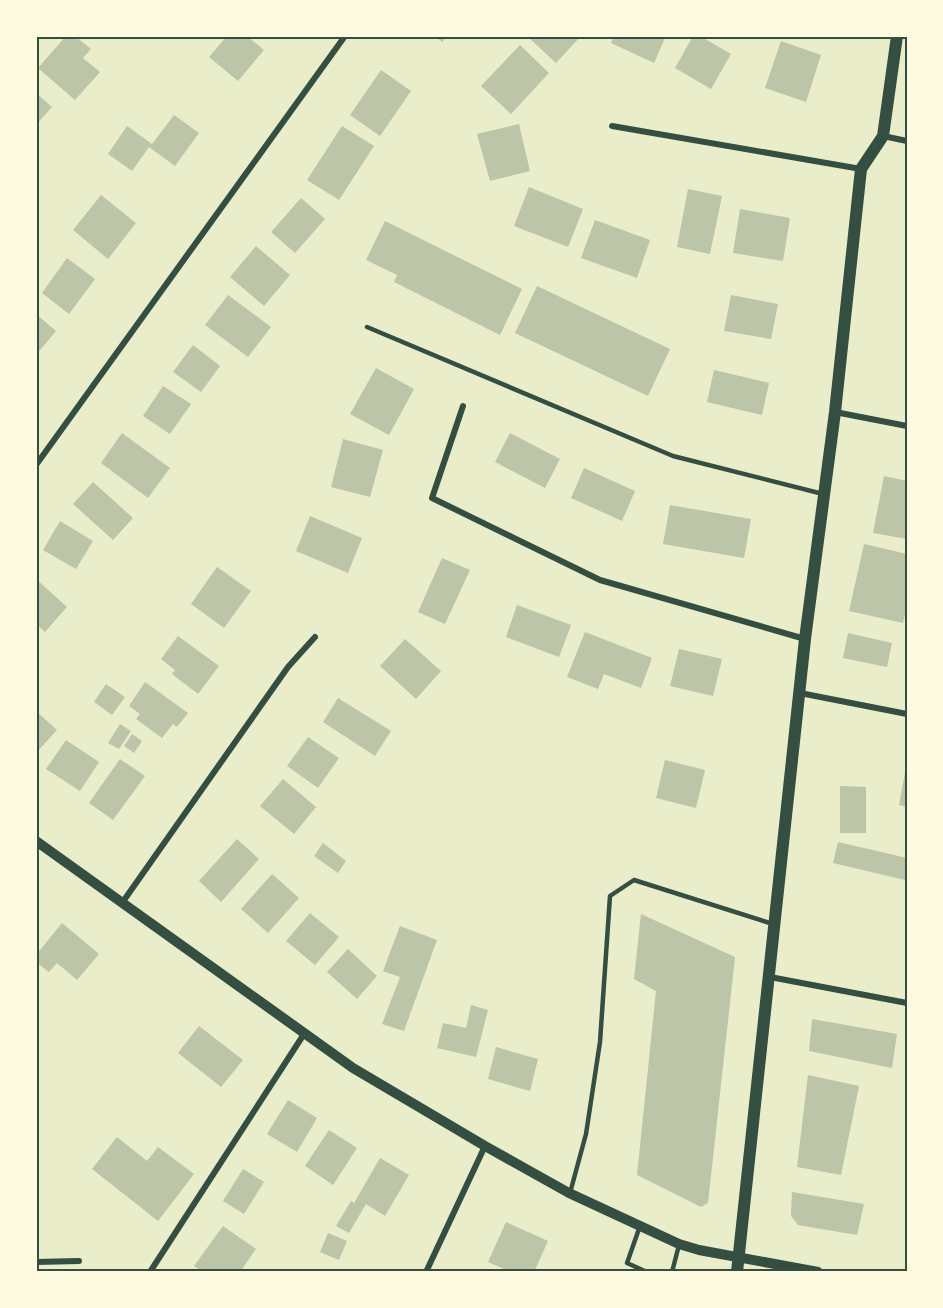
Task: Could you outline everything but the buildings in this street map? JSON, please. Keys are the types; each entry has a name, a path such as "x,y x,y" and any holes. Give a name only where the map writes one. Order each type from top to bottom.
{"main road":[{"path":"737,1272 805,639 835,412 861,169 883,136 897,36"}],"street":[{"path":"36,465 345,36"},
{"path":"612,126 861,169"},
{"path":"883,136 907,141"},
{"path":"463,406 432,498 600,580 805,639"},
{"path":"835,412 907,426"},
{"path":"122,903 288,667 315,637"},
{"path":"800,693 907,714"},
{"path":"36,842 353,1068 484,1146 569,1193 679,1244 818,1272"},
{"path":"770,977 907,1003"},
{"path":"150,1272 304,1034"},
{"path":"426,1272 484,1146"},
{"path":"36,1262 79,1262"}],"lane":[{"path":"367,327 673,456 824,494"},
{"path":"569,1193 586,1134 600,1042 610,896 634,880 775,925"},
{"path":"640,1226 627,1263 647,1272"},
{"path":"672,1272 679,1244"}]}
